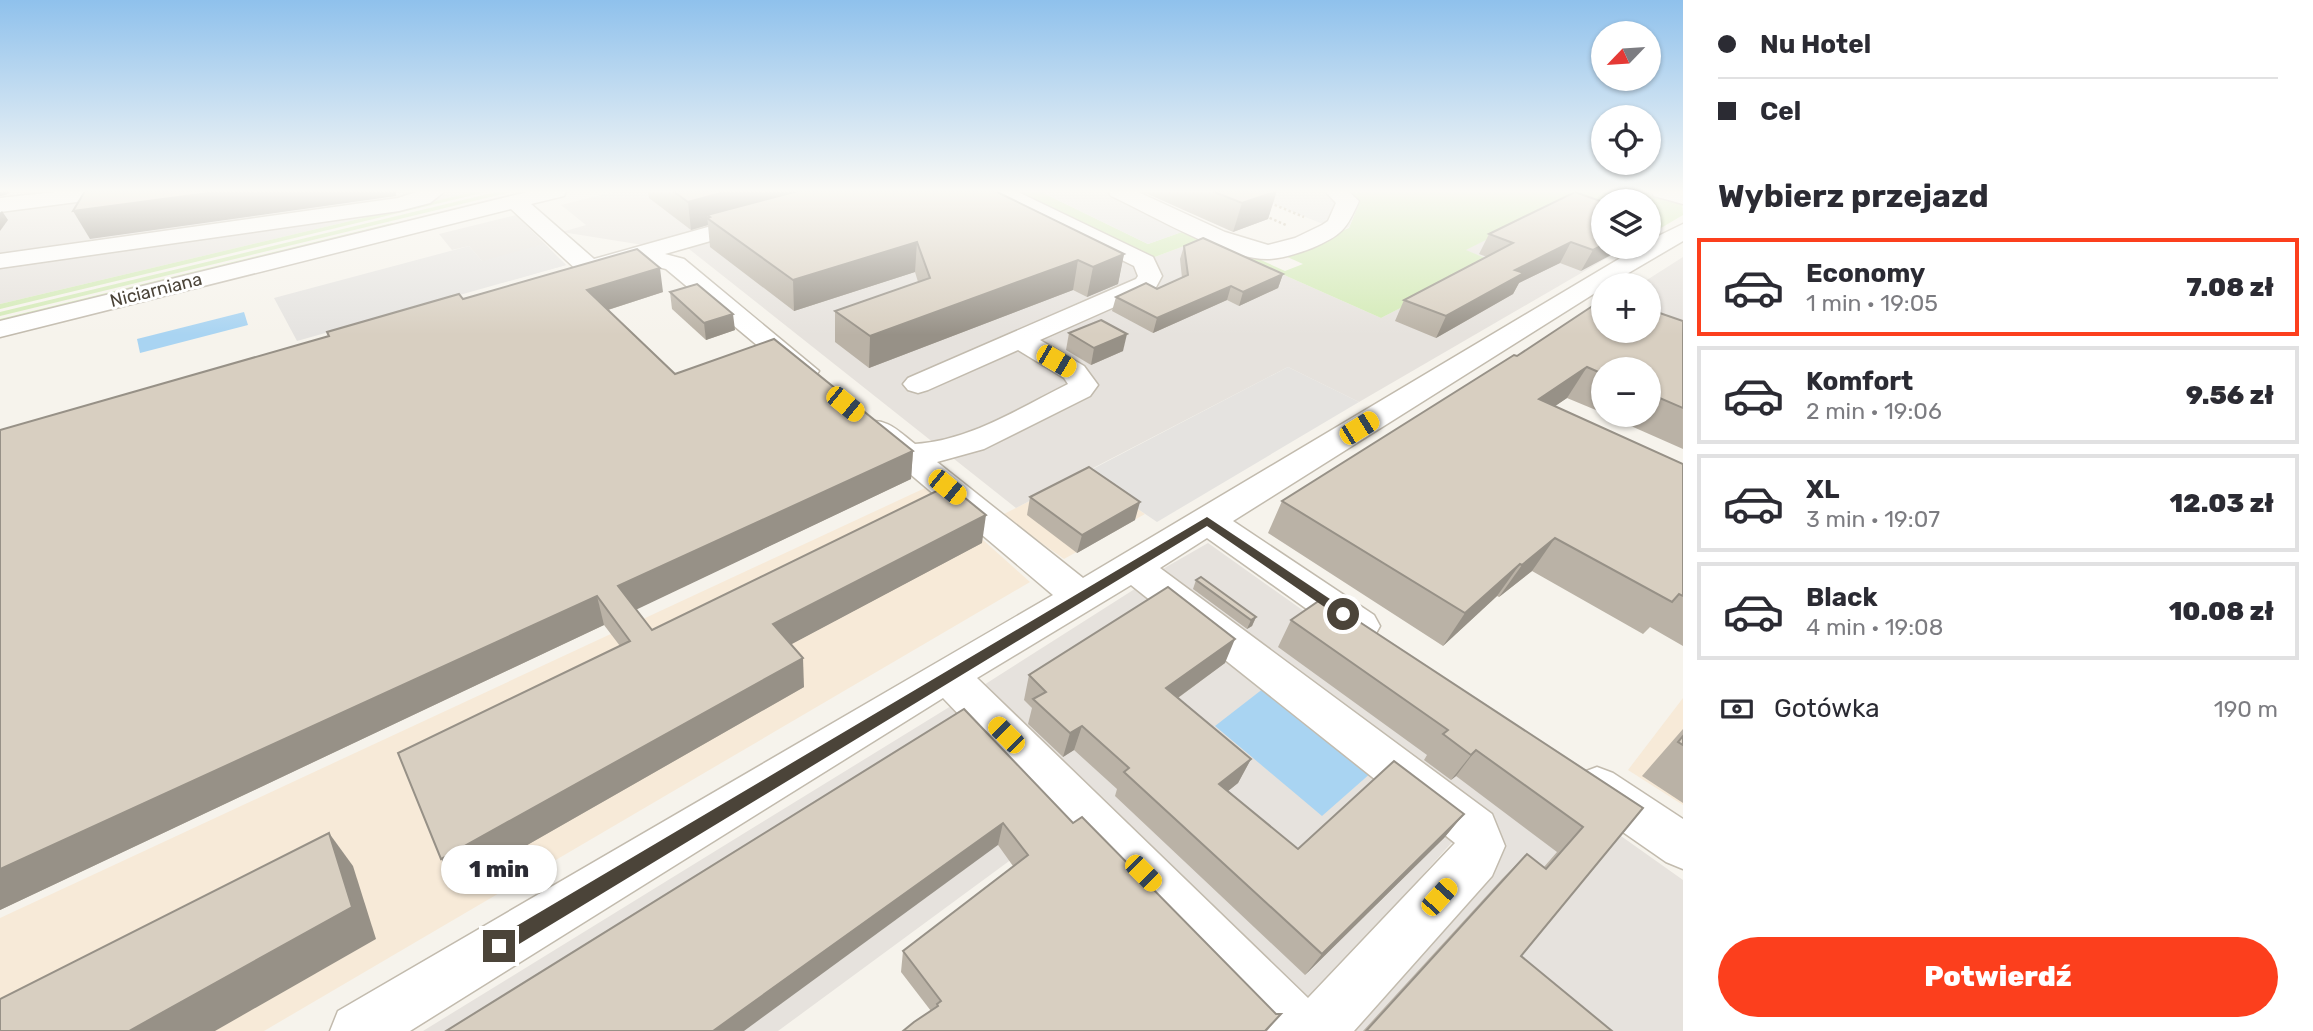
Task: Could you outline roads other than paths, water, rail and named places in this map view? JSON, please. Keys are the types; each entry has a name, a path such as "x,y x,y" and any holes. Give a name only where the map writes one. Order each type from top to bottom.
{"street":[{"path":"33,257 44,239"},
{"path":"0,261 157,239"},
{"name":"Niciarniana","path":"0,328 356,239"},
{"path":"560,239 577,271 690,239"},
{"path":"918,384 1146,284 1150,276 1144,262 1098,239"},
{"path":"1225,239 1244,248 1268,252 1304,239"},
{"path":"358,1031 1133,567 1561,302 1669,239"},
{"path":"638,254 675,264 824,387"},
{"path":"1561,302 1591,313"},
{"path":"907,455 927,456 954,449 1080,390 1083,385 1074,372 1020,340"},
{"path":"855,412 1081,597"},
{"path":"1207,521 1388,645"},
{"path":"1133,567 1475,830 1480,846 1474,859 1316,1031"},
{"path":"947,676 1301,1031"},
{"path":"1570,769 1683,846"}],"water":[{"path":"244,312 248,325 140,353 137,339"},
{"path":"1264,688 1372,772 1322,816 1215,726"}]}
